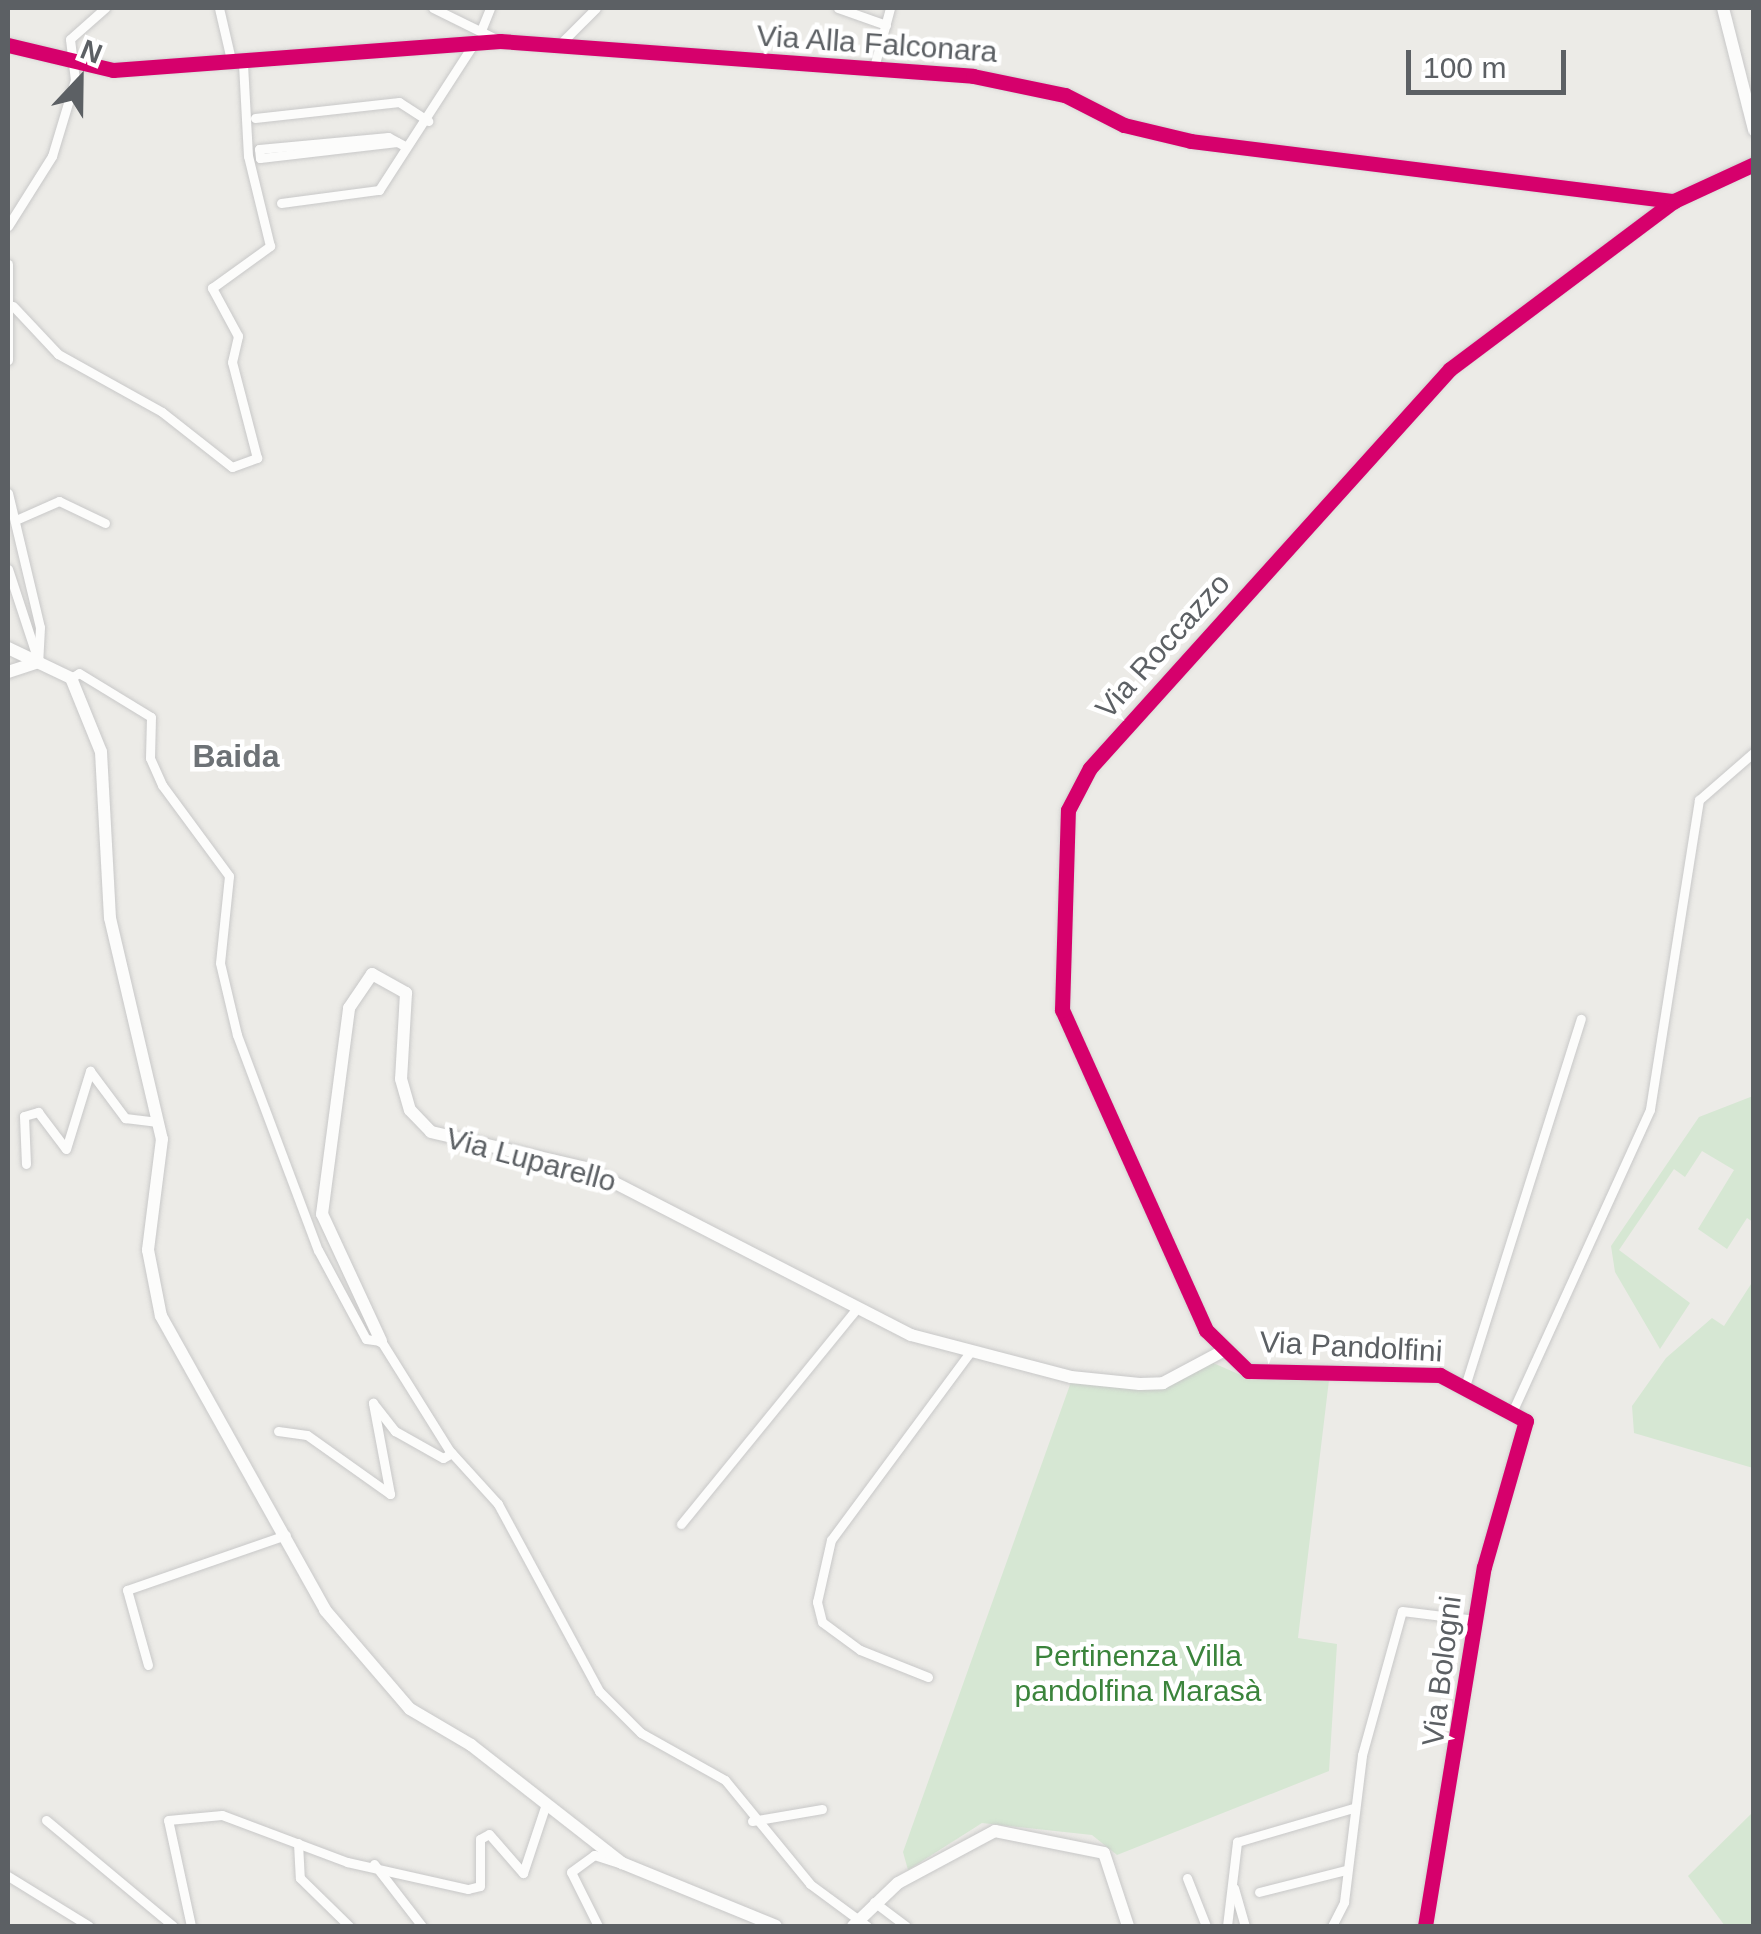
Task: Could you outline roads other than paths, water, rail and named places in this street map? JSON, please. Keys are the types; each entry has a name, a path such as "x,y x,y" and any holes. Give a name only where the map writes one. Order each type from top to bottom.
{"street":[{"path":"8,226 52,156 75,66 70,39 106,8"},
{"path":"13,306 58,354 162,412 232,467 257,458 232,362 238,336 212,288 270,246 248,156 238,64 219,8"},
{"path":"433,8 479,34"},
{"path":"281,203 379,190 401,144 428,121 490,8"},
{"path":"557,47 596,8"},
{"path":"838,8 886,25"},
{"path":"873,71 890,8"},
{"path":"1724,8 1754,130"},
{"name":"Via Alla Falconara","path":"8,45 75,66 238,64 479,34 500,41 557,47 1022,82 1192,140 1674,201"},
{"path":"255,118 399,102 428,121"},
{"path":"388,136 401,144 260,158 259,149 388,136"},
{"name":"Via Roccazzo","path":"1223,1351 1189,1304 1062,1010 1062,843 1076,787 1450,369 1674,201 1754,164"},
{"path":"8,264 13,306 8,360"},
{"path":"8,493 18,519 21,568 40,627 38,662"},
{"path":"18,519 59,501 105,522"},
{"path":"8,569 38,662"},
{"path":"8,648 70,678 101,752 110,918 158,1122 148,1250 161,1316 325,1610 410,1709 622,1863"},
{"path":"8,672 38,662"},
{"path":"70,678 78,673 151,717 150,758 162,786 228,876 220,963 238,1035 318,1250 366,1339 381,1341 452,1453 498,1504 599,1691 641,1733 726,1780 752,1821 860,1924 874,1902 968,1840 1010,1831 1104,1853 1128,1926"},
{"path":"1514,1408 1650,1109 1699,800 1754,752"},
{"name":"Via Luparello","path":"381,1341 322,1214 349,1008 372,974 406,994 401,1079 410,1110 432,1132 586,1168 856,1311 971,1351 1140,1384 1164,1383 1223,1351"},
{"path":"1466,1383 1582,1019"},
{"path":"26,1164 24,1116 38,1112 66,1149 90,1070 124,1118 158,1122"},
{"path":"681,1524 856,1311"},
{"path":"928,1677 860,1650 822,1622 817,1602 831,1540 971,1351"},
{"name":"Via Pandolfini","path":"1223,1351 1252,1372 1466,1383 1514,1408 1527,1427"},
{"path":"278,1431 306,1434 390,1494 373,1403 395,1431 444,1458 452,1453"},
{"name":"Via Bologni","path":"1425,1926 1475,1620 1527,1427"},
{"path":"148,1665 127,1590 286,1536"},
{"path":"1332,1926 1346,1870 1353,1808 1402,1611 1475,1620"},
{"path":"191,1926 168,1820 222,1815 298,1843 374,1864 480,1886 480,1839 489,1834 524,1873 545,1807"},
{"path":"1228,1926 1237,1842 1353,1808"},
{"path":"752,1821 822,1809"},
{"path":"46,1820 173,1926"},
{"path":"298,1843 300,1878 349,1926"},
{"path":"598,1926 570,1872 594,1856 622,1863 776,1926"},
{"path":"374,1864 422,1926"},
{"path":"1258,1892 1346,1870"},
{"path":"8,1876 89,1926"},
{"path":"1188,1878 1206,1926"},
{"path":"1231,1881 1245,1926"},
{"path":"874,1902 906,1926"}],"district":[{"name":"Baida","path":"236,756"}],"park label":[{"name":"Pertinenza Villa pandolfina Marasà","path":"1138,1673"}]}
